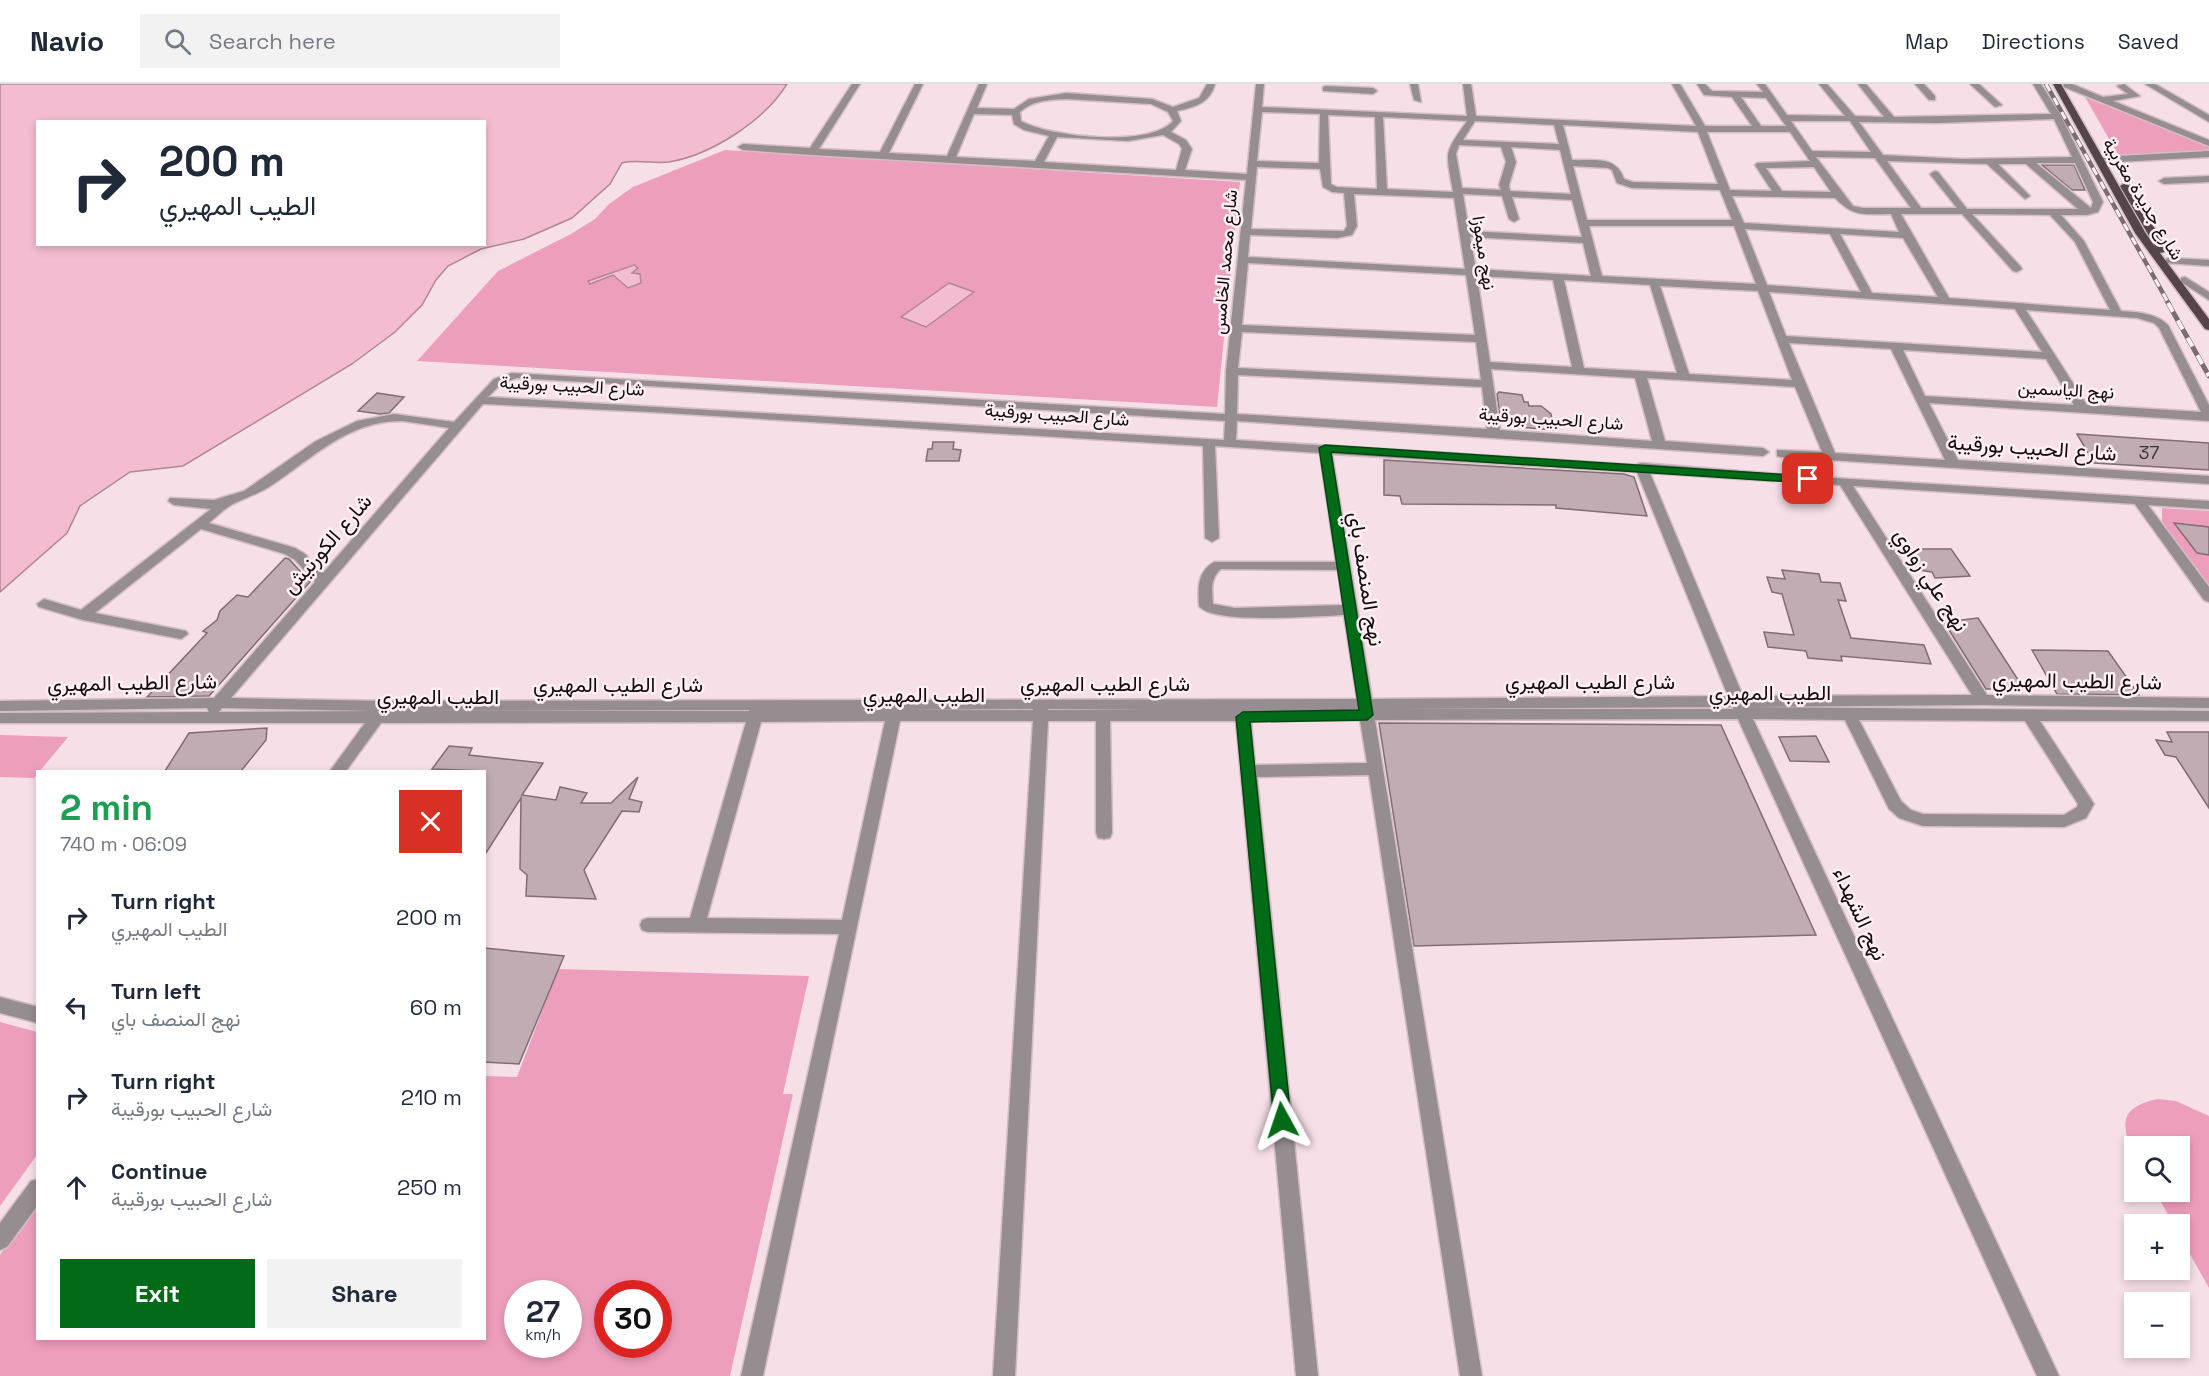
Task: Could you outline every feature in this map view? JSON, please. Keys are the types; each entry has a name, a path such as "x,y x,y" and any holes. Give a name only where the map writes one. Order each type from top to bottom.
{"main road":[{"name":"شارع جديدة مغربية","path":"2063,84 2105,160 2145,242 2209,327"},
{"name":"شارع جديدة مغربية","path":"2105,160 2170,261 2209,310"}],"street":[{"path":"812,152 856,84"},
{"path":"883,155 919,84"},
{"path":"950,159 983,84"},
{"path":"1066,96 1067,84"},
{"path":"972,111 1016,112 1030,102 1066,96 1152,102 1172,110 1204,100 1210,93 1211,84"},
{"name":"شارع محمد الخامس","path":"1230,444 1232,371 1260,84"},
{"path":"1414,84 1418,100"},
{"path":"1456,142 1472,120 1467,84"},
{"path":"1676,84 1702,129 1799,384 1829,454"},
{"path":"1701,84 1709,94 1768,95"},
{"path":"1761,84 1838,195 1853,210 2088,212 2098,207 2098,202 2057,116 2037,84"},
{"path":"1823,84 1853,120 1919,212"},
{"path":"1862,84 1891,119"},
{"path":"1919,84 1932,98"},
{"path":"1974,84 1998,105"},
{"path":"2063,84 2209,143"},
{"path":"2149,84 2209,119"},
{"path":"2101,99 2136,96 2121,86"},
{"path":"1326,89 1374,102 1472,120 1702,129 1791,129"},
{"path":"1735,95 1758,129"},
{"path":"1257,109 1324,113 1374,102"},
{"path":"1374,102 1382,192"},
{"path":"1016,112 1017,122 1022,127 1054,135 1135,138 1164,132 1174,126 1176,121 1172,110"},
{"path":"1324,113 1324,166 1328,188 1382,192 1505,193 1576,197"},
{"path":"1784,118 1853,120 2057,116"},
{"path":"1558,123 1597,278"},
{"path":"1164,132 1183,142 1187,149 1180,173"},
{"path":"1038,164 1054,135"},
{"path":"1456,142 1564,147"},
{"name":"نهج ميموزا","path":"1456,142 1451,154 1471,271 1494,433"},
{"path":"1505,144 1511,162 1510,169 1504,177 1505,193 1514,219"},
{"path":"743,147 1250,177"},
{"path":"1809,154 1990,162 2077,160"},
{"path":"2105,160 2209,154"},
{"path":"2028,161 2088,212"},
{"path":"1990,162 2025,196"},
{"path":"1568,163 1610,165 1616,169 1620,181 1632,185 1779,194 1838,195"},
{"path":"1251,164 1324,166"},
{"path":"1779,194 1760,165 1816,164"},
{"path":"1935,174 1965,212 2017,269"},
{"path":"2164,181 2209,179"},
{"path":"1245,232 1337,235 1347,232 1352,226 1349,190"},
{"path":"1895,212 1906,235 1946,301"},
{"path":"2053,212 2079,242 2117,313"},
{"path":"1583,223 1740,225 1906,235"},
{"path":"1833,231 1868,295"},
{"path":"1464,234 1588,240"},
{"path":"1242,260 1764,288 2149,317 2162,324 2209,416"},
{"path":"2170,261 2209,263"},
{"path":"1558,277 1579,371"},
{"path":"2185,280 2209,297"},
{"path":"1654,282 1684,377"},
{"path":"2018,306 2084,409"},
{"path":"1236,328 1481,339"},
{"path":"1783,339 2050,356"},
{"path":"1895,346 1953,463"},
{"path":"1485,365 1799,384"},
{"path":"1232,371 1487,384"},
{"path":"1640,374 1659,443"},
{"name":"شارع الحبيب بورقيبة","path":"481,399 498,381 516,375 1659,443 1763,452 1829,454 2209,480"},
{"path":"683,385 696,389 697,398 687,406 671,409 658,405 657,396 667,388 683,385"},
{"name":"شارع الحبيب بورقيبة","path":"481,399 1641,467 1790,478"},
{"name":"شارع الكورنيش","path":"208,718 216,703 481,399"},
{"name":"نهج الياسمين","path":"1921,399 2209,416"},
{"path":"174,501 204,505 226,503 244,496 320,442 352,427 385,418 458,426"},
{"path":"1209,443 1212,538"},
{"name":"نهج المنصف باي","path":"1325,448 1471,1376"},
{"path":"1763,452 1757,454 1754,463 1757,469 1773,477"},
{"path":"1781,453 1796,461 1800,466 1800,471 1790,478"},
{"name":"نهج الشهداء","path":"1641,467 1740,708 2048,1376"},
{"path":"1790,478 2209,505"},
{"name":"نهج علي زواوي","path":"1844,482 1983,700"},
{"path":"2138,500 2209,597"},
{"path":"83,615 226,503"},
{"path":"199,524 290,551 300,557 322,582"},
{"path":"1342,566 1219,565 1206,577 1206,606 1211,610 1227,613 1350,610"},
{"path":"44,604 83,615 181,634"},
{"name":"شارع الطيب المهيري","path":"1740,708 1983,700 2209,703"},
{"name":"شارع الطيب المهيري","path":"0,706 216,703 381,712"},
{"name":"الطيب المهيري","path":"0,718 208,718 381,712 895,710 1041,710 1103,716 1242,711 1740,708 1849,714 2209,716"},
{"path":"752,1376 895,710"},
{"path":"1004,1376 1041,710"},
{"name":"شارع الطيب المهيري","path":"1041,710 1242,711"},
{"path":"696,926 757,711"},
{"path":"1242,711 1307,1376"},
{"path":"339,770 381,712"},
{"path":"1849,714 1895,805 1905,814 1923,820 2064,821 2077,817 2082,813 2086,804 2029,714"},
{"path":"1103,716 1104,833"},
{"path":"1248,771 1375,769"},
{"path":"648,925 848,927"},
{"path":"0,1005 36,1014"},
{"path":"0,1240 36,1191"}],"shaded area":[{"path":"0,84 787,84 765,111 719,144 669,162 622,163 610,184 572,218 524,239 481,249 448,266 436,280 422,305 395,332 352,364 183,466 130,472 80,506 67,533 0,592"},
{"path":"2085,97 2209,147 2209,151 2120,158"},
{"path":"725,150 1240,182 1217,407 417,361 498,271 571,234 595,219 609,204 633,187"},
{"path":"634,265 638,268 632,273 640,274 641,283 628,288 613,275 590,284 588,281"},
{"path":"949,283 974,292 926,327 901,317"},
{"path":"2162,508 2209,511 2209,585 2162,522"},
{"path":"0,735 68,737 41,770 36,770 34,778 0,777"},
{"path":"558,969 809,976 783,1094 793,1094 730,1376 0,1376 0,1255 36,1204 36,1340 486,1340 486,1076 517,1077"},
{"path":"0,1022 36,1032 36,1156 0,1206"},
{"path":"2158,1099 2176,1101 2209,1116 2209,1288 2190,1254 2190,1214 2168,1214 2161,1202 2190,1202 2190,1136 2127,1136 2125,1124 2127,1117 2137,1106"}],"building":[{"path":"2042,165 2074,165 2085,190 2072,190"},
{"path":"1499,392 1522,395 1524,402 1528,402 1529,406 1541,406 1551,414 1553,430 1517,427 1504,420 1500,416 1497,394"},
{"path":"377,393 404,397 389,413 358,411"},
{"path":"2077,434 2209,443 2209,470 2094,463"},
{"path":"933,442 954,442 953,449 961,450 959,461 926,461 928,449 932,449"},
{"path":"1384,460 1624,474 1634,477 1647,516 1556,508 1556,505 1402,504 1400,496 1384,495"},
{"path":"2174,523 2209,527 2209,555 2197,553"},
{"path":"1917,549 1951,549 1970,576 1935,578 1932,572 1919,570 1910,555"},
{"path":"285,558 289,559 310,582 209,696 147,697 207,633 203,631 217,620 220,611 237,595 248,597"},
{"path":"1782,570 1819,574 1821,582 1840,583 1846,601 1838,600 1851,638 1924,645 1931,664 1841,656 1842,661 1808,658 1806,651 1768,647 1764,632 1794,635 1782,594 1772,592 1767,577 1785,579"},
{"path":"1978,618 2024,689 1986,689 1944,622"},
{"path":"2032,650 2108,651 2139,695 2057,694"},
{"path":"1379,723 1721,725 1816,935 1414,946"},
{"path":"267,728 266,740 242,770 166,770 189,733"},
{"path":"2167,732 2209,732 2209,808 2176,757 2165,755 2156,740 2172,742"},
{"path":"1816,736 1829,762 1790,761 1779,737"},
{"path":"449,746 472,748 469,755 543,763 522,795 556,800 560,787 587,793 581,803 611,803 638,777 629,799 642,802 639,812 622,811 584,870 596,899 526,896 527,875 520,869 521,798 486,853 486,770 432,769"},
{"path":"486,948 564,956 519,1064 486,1062"}],"railway":[{"path":"2046,84 2169,304"},
{"path":"2168,303 2209,376"}],"route":[{"path":"1282,1120 1243,717 1367,715 1325,448 1808,479"}]}
